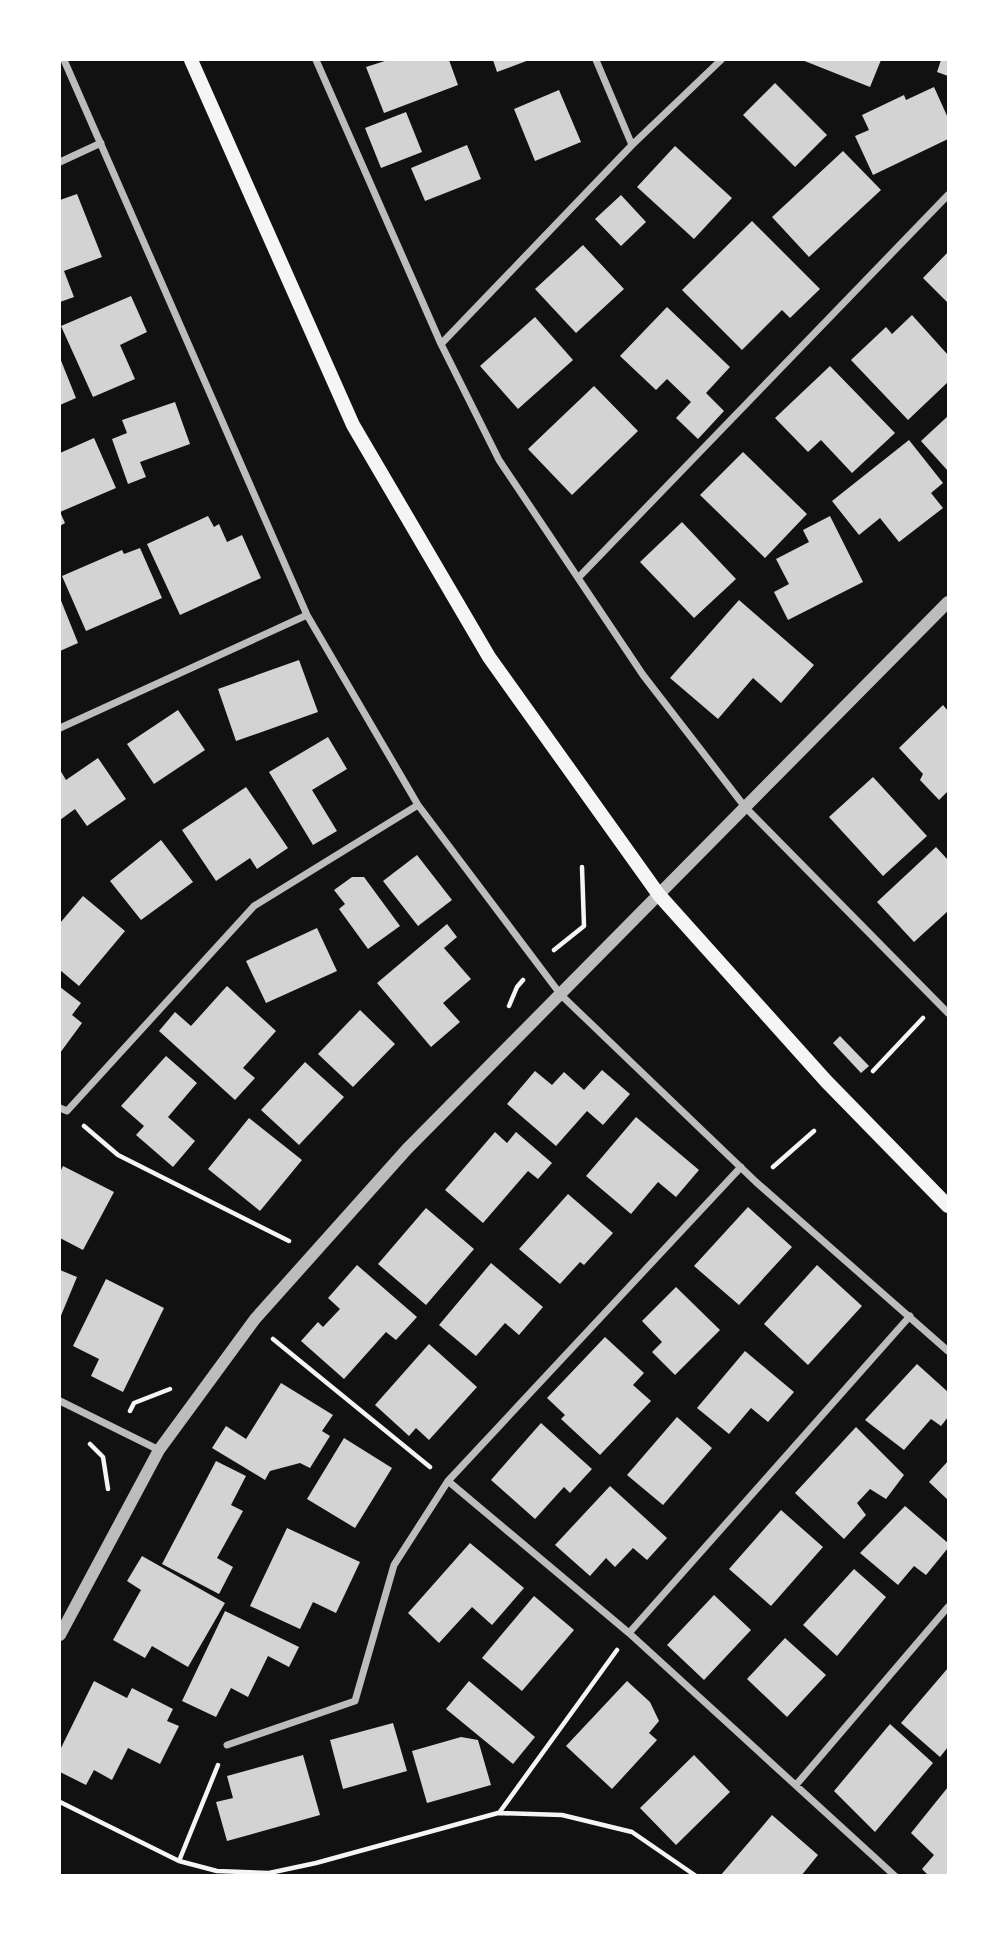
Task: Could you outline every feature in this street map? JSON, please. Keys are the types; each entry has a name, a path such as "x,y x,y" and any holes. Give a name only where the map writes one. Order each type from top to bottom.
{"main road":[{"path":"191,60 353,425 489,657 659,895 826,1081 948,1206"}],"street":[{"path":"64,60 307,615 418,805 561,995 757,1182 948,1352"},
{"path":"316,60 441,344 499,460 643,675 746,807 948,1013"},
{"path":"596,60 632,145"},
{"path":"441,344 632,145 721,60"},
{"path":"60,162 101,143"},
{"path":"579,577 948,195"},
{"path":"60,1636 159,1450 255,1319 407,1149 948,602"},
{"path":"60,728 307,615"},
{"path":"63,1110 254,906 418,805"},
{"path":"942,1006 948,999"},
{"path":"227,1745 355,1701 394,1566 448,1481 741,1167"},
{"path":"629,1633 910,1316"},
{"path":"60,1401 159,1450"},
{"path":"448,1481 629,1633 895,1875"},
{"path":"796,1785 948,1607"}],"path":[{"path":"873,1071 926,1015 942,1006"},
{"path":"63,1110 118,1155 289,1241"},
{"path":"757,1182 814,1130"},
{"path":"273,1339 448,1481"},
{"path":"88,1442 103,1457 108,1494"},
{"path":"498,1814 629,1633"},
{"path":"179,1861 227,1745"},
{"path":"60,1802 179,1861 217,1871 269,1873 498,1814 562,1815 632,1832 696,1875"}],"building":[{"path":"388,60 449,60 458,85 384,113 366,67"},
{"path":"493,60 529,60 497,72"},
{"path":"802,60 881,60 870,87"},
{"path":"941,60 948,60 948,76 937,72"},
{"path":"775,83 827,135 795,167 743,115"},
{"path":"934,87 948,118 948,139 873,175 855,136 869,130 862,115 904,95 906,100"},
{"path":"559,90 581,142 535,161 514,109"},
{"path":"406,112 422,152 381,168 365,128"},
{"path":"467,145 481,179 425,201 411,168"},
{"path":"675,146 732,198 694,239 637,187"},
{"path":"843,151 881,190 809,257 772,217"},
{"path":"77,194 102,257 64,271 74,297 60,302 60,200"},
{"path":"621,195 646,222 621,246 595,219"},
{"path":"752,221 820,289 790,318 782,310 742,350 682,290"},
{"path":"583,245 624,289 576,333 535,289"},
{"path":"948,252 948,303 923,278"},
{"path":"131,296 147,332 120,345 135,379 93,397 61,326"},
{"path":"667,307 730,367 706,393 724,411 698,439 676,418 691,402 667,379 656,390 620,356"},
{"path":"912,315 948,355 948,382 908,420 851,360 886,327 892,334"},
{"path":"535,317 573,360 518,409 480,366"},
{"path":"60,358 76,398 60,405"},
{"path":"830,366 895,433 852,473 821,440 808,452 775,418"},
{"path":"594,386 638,431 572,495 528,449"},
{"path":"175,402 190,444 140,462 146,477 128,484 112,439 127,433 122,420"},
{"path":"948,416 948,471 921,441"},
{"path":"94,438 116,488 60,512 60,453"},
{"path":"909,440 943,483 931,493 943,508 899,542 880,518 859,535 832,501"},
{"path":"743,452 807,514 765,558 700,495"},
{"path":"60,512 65,523 60,526"},
{"path":"208,516 214,527 219,524 227,542 242,535 261,578 180,615 147,544"},
{"path":"830,516 863,582 788,620 774,592 789,584 776,559 809,542 803,530"},
{"path":"682,522 736,579 694,618 640,562"},
{"path":"140,548 162,598 86,631 62,576 122,550 124,554"},
{"path":"60,598 78,643 60,651"},
{"path":"739,600 814,665 781,703 753,678 718,719 670,678"},
{"path":"299,660 318,712 236,741 218,689"},
{"path":"943,705 948,711 948,791 939,800 920,780 923,774 899,748"},
{"path":"178,710 205,750 154,784 127,744"},
{"path":"328,737 347,769 312,790 337,831 313,845 269,772"},
{"path":"98,758 126,799 87,826 75,809 60,820 60,770 66,780"},
{"path":"873,777 927,836 883,876 829,817"},
{"path":"246,787 288,848 257,869 250,858 216,881 182,830"},
{"path":"161,840 193,882 141,920 110,881"},
{"path":"936,847 948,860 948,911 914,942 877,902"},
{"path":"417,855 452,900 418,926 383,881"},
{"path":"352,877 364,877 400,926 368,949 339,909 345,904 334,890"},
{"path":"83,896 125,931 79,986 60,970 60,923"},
{"path":"447,924 457,937 444,948 471,979 443,1003 460,1022 431,1047 377,983"},
{"path":"317,928 337,971 266,1003 246,961"},
{"path":"227,986 276,1031 243,1068 255,1078 235,1100 159,1031 175,1012 191,1026"},
{"path":"60,987 81,1003 72,1015 82,1023 60,1053"},
{"path":"360,1010 395,1044 353,1087 318,1054"},
{"path":"840,1036 869,1066 861,1073 833,1043"},
{"path":"166,1056 197,1083 168,1117 195,1141 173,1167 136,1135 144,1126 121,1106"},
{"path":"305,1062 344,1097 299,1145 261,1110"},
{"path":"602,1070 630,1094 603,1125 587,1111 556,1146 507,1104 535,1071 552,1085 564,1072 584,1090"},
{"path":"636,1117 699,1170 676,1197 658,1182 631,1214 586,1176"},
{"path":"249,1118 302,1160 260,1211 208,1169"},
{"path":"495,1132 507,1143 516,1132 552,1163 538,1179 528,1171 483,1223 445,1190"},
{"path":"63,1166 114,1192 83,1250 60,1238 60,1172"},
{"path":"568,1194 613,1233 584,1265 580,1262 560,1284 519,1249"},
{"path":"748,1207 792,1247 739,1305 694,1266"},
{"path":"426,1208 474,1249 426,1305 378,1264"},
{"path":"491,1263 543,1307 519,1335 505,1323 476,1356 439,1325"},
{"path":"357,1265 417,1317 396,1340 386,1332 344,1379 301,1341 318,1322 323,1327 340,1309 328,1298"},
{"path":"817,1265 862,1306 808,1365 764,1324"},
{"path":"60,1270 77,1277 60,1318"},
{"path":"106,1279 164,1308 123,1392 91,1376 99,1359 73,1346"},
{"path":"676,1287 720,1330 675,1375 652,1352 662,1342 642,1321"},
{"path":"605,1337 644,1373 633,1385 651,1401 600,1455 561,1419 565,1415 547,1398"},
{"path":"429,1344 477,1387 429,1440 416,1428 409,1436 375,1405"},
{"path":"745,1351 794,1392 768,1422 751,1408 729,1434 697,1408"},
{"path":"917,1364 948,1392 948,1417 941,1426 931,1419 904,1450 865,1420"},
{"path":"281,1383 333,1415 322,1431 330,1436 310,1468 300,1463 270,1471 265,1480 212,1448 226,1426 246,1439"},
{"path":"677,1417 712,1448 663,1505 627,1475"},
{"path":"541,1423 592,1469 570,1493 564,1487 535,1519 491,1480"},
{"path":"856,1427 904,1475 886,1499 870,1489 857,1503 866,1515 844,1539 795,1493"},
{"path":"344,1438 392,1468 355,1528 307,1499"},
{"path":"216,1461 246,1476 231,1505 243,1511 217,1558 233,1567 219,1594 162,1564"},
{"path":"948,1461 948,1500 929,1482"},
{"path":"610,1486 667,1538 647,1560 633,1548 615,1567 606,1558 590,1576 555,1545"},
{"path":"905,1506 948,1543 948,1548 926,1575 914,1566 898,1585 860,1553"},
{"path":"781,1510 823,1547 771,1606 729,1569"},
{"path":"287,1528 360,1562 336,1613 313,1602 300,1629 250,1606"},
{"path":"470,1543 524,1588 492,1625 472,1607 439,1643 408,1613"},
{"path":"142,1556 225,1603 188,1667 152,1646 145,1658 113,1640 141,1590 127,1581"},
{"path":"854,1569 886,1597 837,1656 803,1625"},
{"path":"714,1595 751,1630 704,1680 667,1645"},
{"path":"534,1596 574,1630 522,1691 482,1658"},
{"path":"225,1611 299,1647 289,1667 268,1656 248,1697 231,1688 216,1717 182,1701"},
{"path":"785,1638 826,1675 787,1717 747,1679"},
{"path":"948,1668 948,1747 940,1757 901,1723"},
{"path":"94,1681 127,1698 132,1688 173,1709 167,1721 179,1726 160,1764 128,1748 112,1780 94,1770 86,1785 60,1772 60,1750"},
{"path":"469,1681 535,1737 513,1764 446,1709"},
{"path":"627,1681 650,1702 659,1721 649,1733 657,1740 612,1789 566,1746"},
{"path":"393,1723 407,1771 343,1789 330,1740"},
{"path":"890,1724 933,1763 875,1832 834,1791"},
{"path":"461,1737 478,1740 491,1785 427,1803 412,1751"},
{"path":"303,1755 320,1815 227,1841 216,1802 233,1798 227,1776"},
{"path":"694,1755 730,1792 676,1845 640,1808"},
{"path":"948,1787 948,1876 929,1876 922,1869 934,1855 911,1833"},
{"path":"772,1815 818,1855 801,1876 720,1876"}]}
